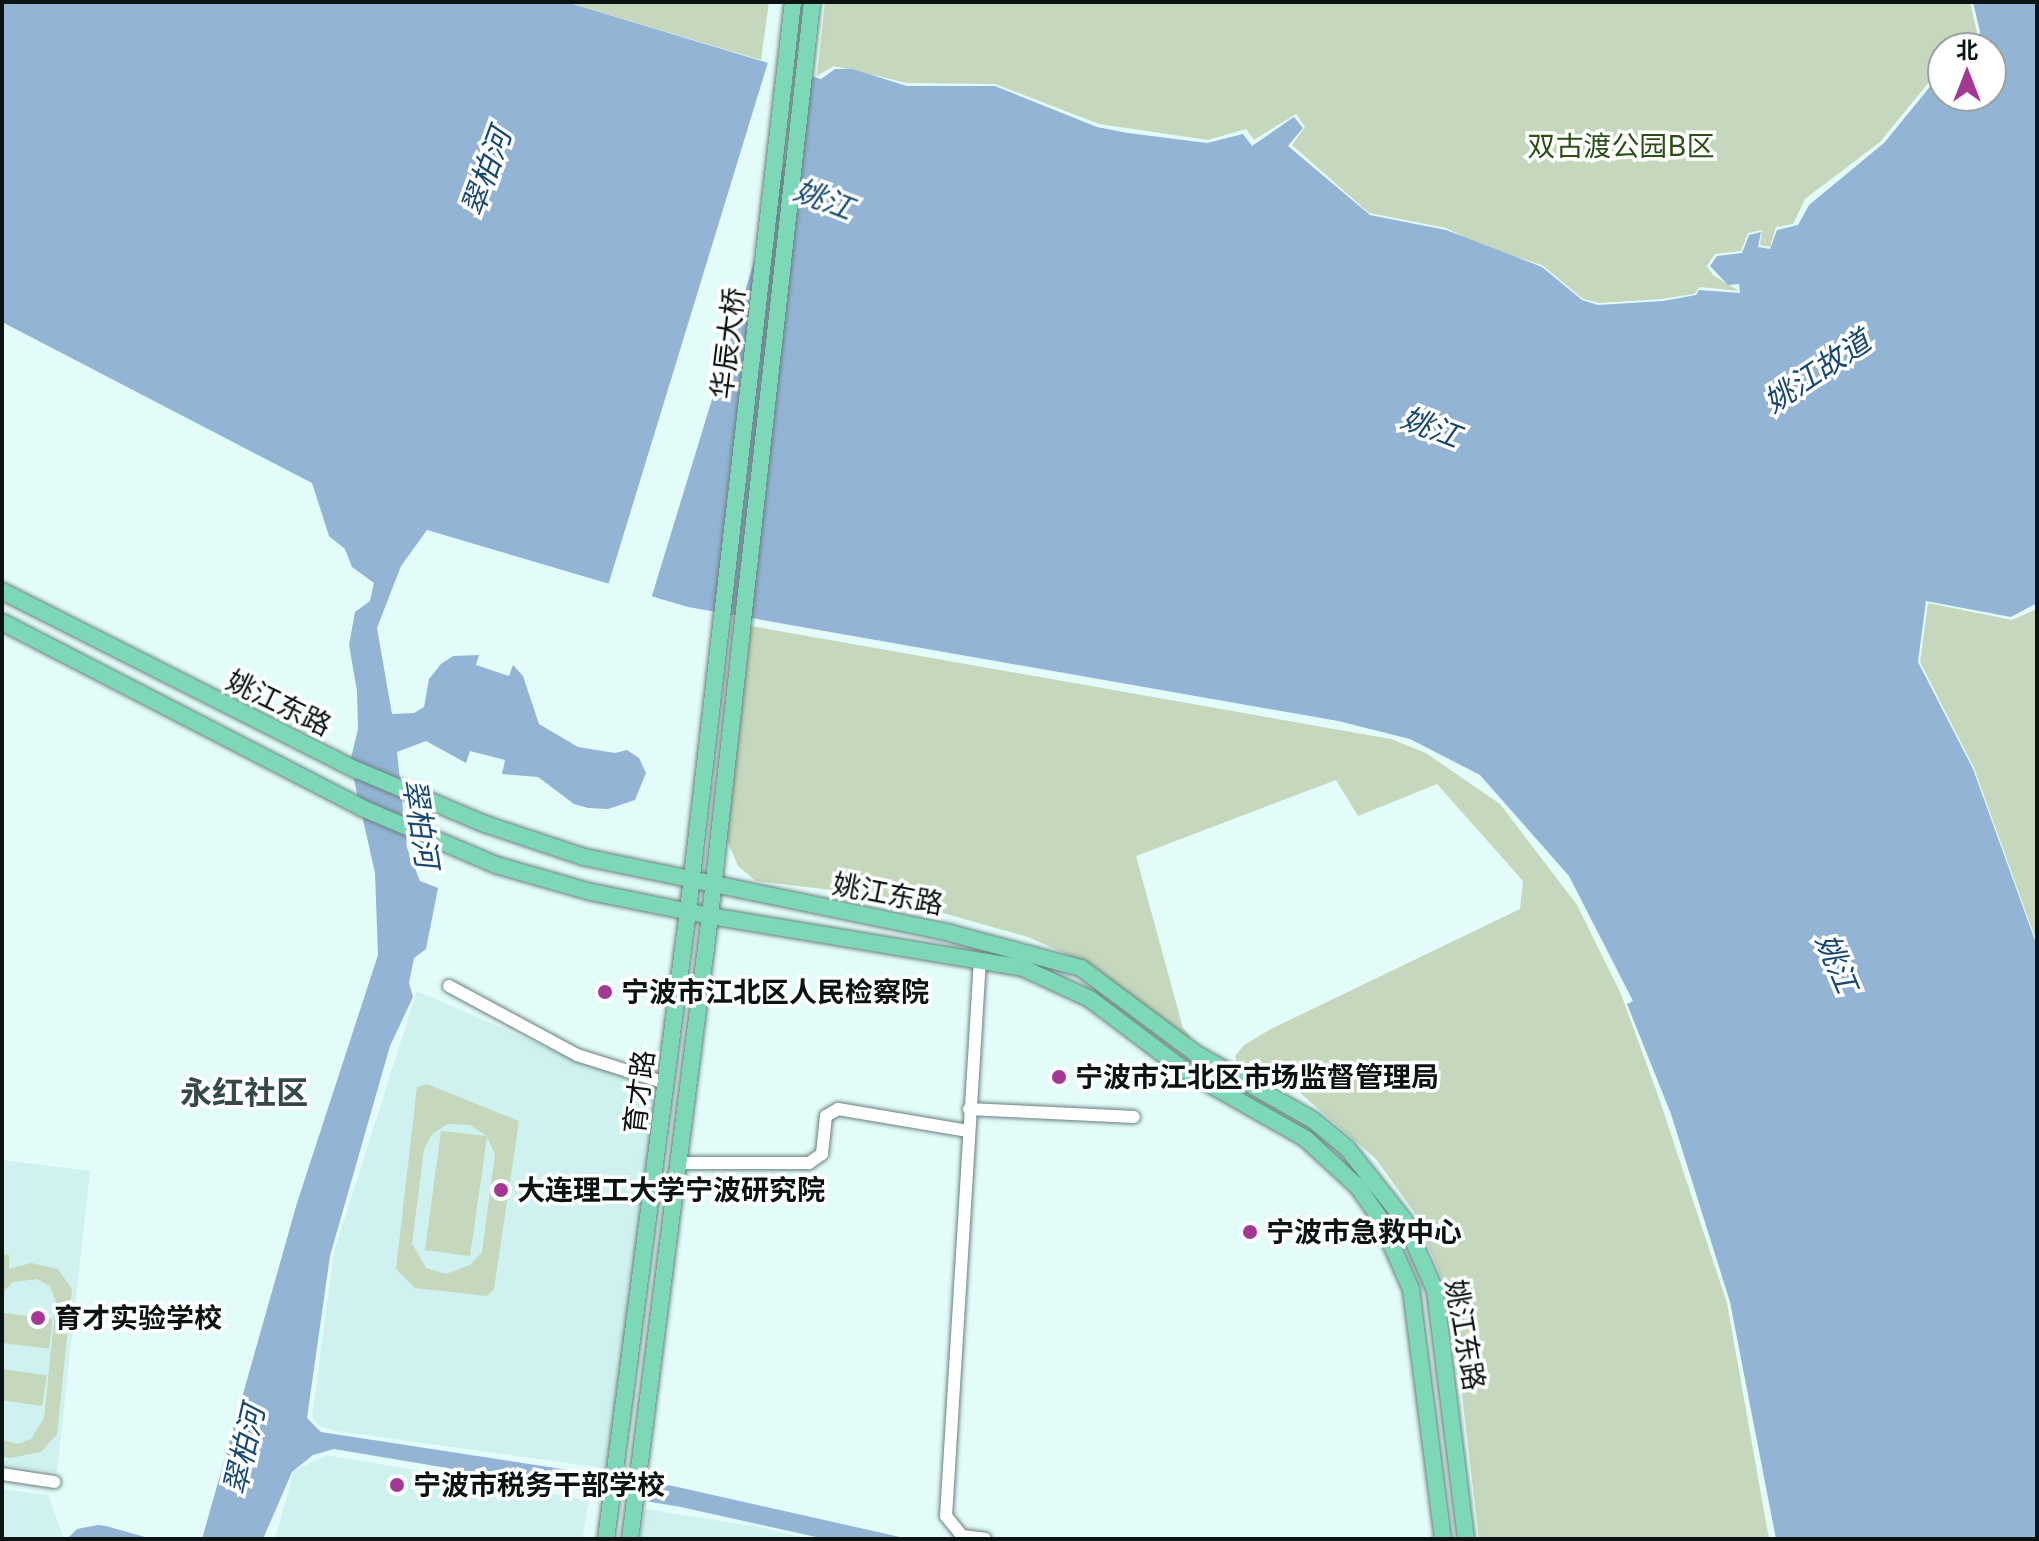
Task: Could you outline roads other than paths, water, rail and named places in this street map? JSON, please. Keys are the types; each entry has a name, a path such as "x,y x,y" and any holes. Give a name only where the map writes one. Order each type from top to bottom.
{"main road":[{"name":"华辰大桥","path":"718,652 793,2"},
{"name":"华辰大桥","path":"736,654 812,2"},
{"name":"姚江东路","path":"2,591 357,770 584,857 691,882 950,933 1081,968 1195,1053 1313,1120 1347,1148 1404,1220 1435,1290 1466,1539"},
{"name":"姚江东路","path":"2,622 362,808 496,865 710,916 913,953 980,959 1053,978 1090,999 1183,1069 1306,1139 1358,1187 1394,1244 1411,1289 1443,1539"},
{"name":"育才路","path":"606,1539 688,911 718,652"},
{"name":"育才路","path":"630,1539 710,916 736,654"}],"street":[{"path":"980,959 946,1516 962,1536 985,1539"},
{"path":"449,986 577,1055 666,1083"},
{"path":"679,1163 809,1163 822,1154 826,1116 838,1109 968,1131"},
{"path":"969,1109 1134,1117"},
{"path":"2,1474 54,1482"}],"water":[{"path":"2,2 566,2 821,79 835,69 852,69 907,86 995,86 1097,127 1128,133 1207,143 1243,134 1252,146 1294,117 1303,128 1288,146 1370,215 1446,230 1542,267 1582,300 1598,305 1663,301 1696,295 1699,290 1740,293 1739,284 1728,285 1710,266 1717,256 1742,253 1749,235 1761,232 1758,247 1770,249 1777,230 1798,225 1809,205 1884,143 1927,90 1927,112 2007,112 2007,32 1980,32 1973,2 2037,2 2037,603 2011,617 1926,601 1918,662 1973,769 2037,946 2037,1539 1776,1539 1730,1302 1671,1114 1627,1004 1633,1001 1569,876 1480,775 1410,739 1338,721 688,607 427,530 401,566 377,628 392,714 414,713 424,707 429,679 441,664 453,656 479,655 476,665 509,676 513,665 523,676 539,724 578,747 615,753 627,750 639,758 646,773 635,800 608,809 588,808 574,804 538,777 502,774 505,760 470,751 466,763 426,741 397,752 407,848 420,881 438,888 426,949 414,958 409,983 413,997 390,1046 330,1256 307,1418 321,1432 673,1486 909,1539 825,1539 681,1507 334,1449 313,1455 292,1472 263,1539 202,1539 297,1203 378,955 375,873 350,762 358,729 357,691 349,645 355,612 370,601 374,583 352,567 345,549 329,536 312,483 2,322"},
{"path":"98,1525 152,1539 67,1539 77,1529"}],"place":[{"name":"宁波市江北区人民检察院","path":"605,992"},
{"name":"宁波市江北区市场监督管理局","path":"1059,1077"},
{"name":"大连理工大学宁波研究院","path":"501,1190"},
{"name":"宁波市急救中心","path":"1250,1232"},
{"name":"育才实验学校","path":"38,1318"},
{"name":"宁波市税务干部学校","path":"397,1485"}],"district":[{"name":"永红社区","path":"244,1093"}],"park label":[{"name":"双古渡公园B区","path":"1621,146"}],"water label":[{"name":"翠柏河","path":"486,172"},
{"name":"姚江","path":"824,199"},
{"name":"姚江故道","path":"1817,371"},
{"name":"姚江","path":"1431,427"},
{"name":"翠柏河","path":"421,823"},
{"name":"姚江","path":"1837,963"},
{"name":"翠柏河","path":"244,1450"}]}
